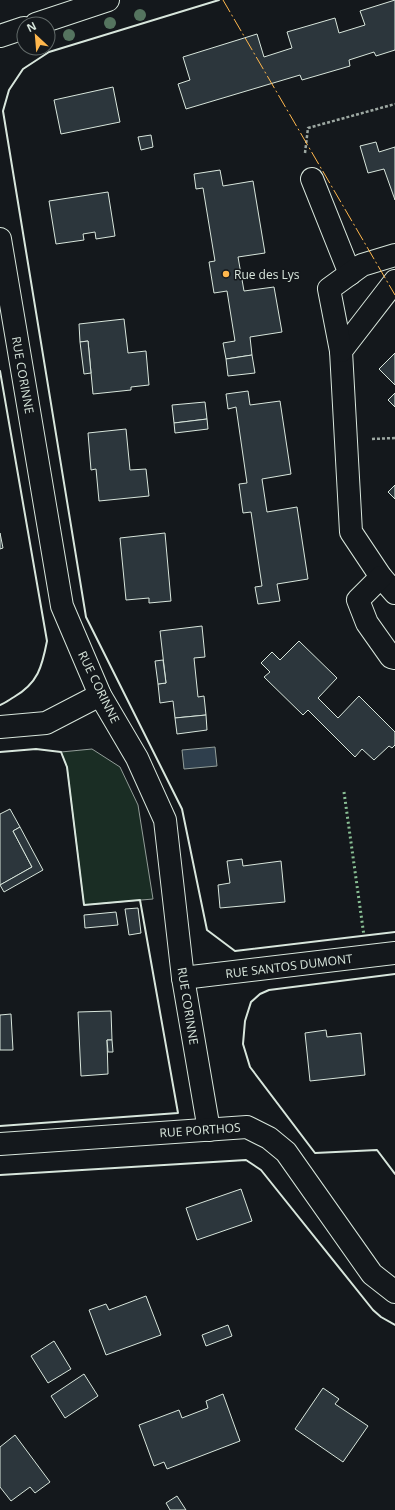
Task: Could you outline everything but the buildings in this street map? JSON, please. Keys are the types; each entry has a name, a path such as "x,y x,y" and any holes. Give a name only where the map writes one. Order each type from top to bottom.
{"street":[{"path":"56,17 108,0"},
{"path":"0,36 16,31"},
{"path":"312,179 350,274"},
{"name":"RUE CORINNE","path":"0,238 62,606 100,695 137,758 165,820 183,978 209,1130"},
{"path":"395,255 362,265 329,289 341,351 351,532 388,585 358,600 367,623 391,657 395,658"},
{"path":"341,351 395,281"},
{"path":"0,727 46,723 100,695"},
{"name":"RUE SANTOS DUMONT","path":"183,978 395,953"},
{"name":"RUE PORTHOS","path":"0,1144 248,1127 269,1138 286,1152 372,1274 395,1292"}],"path":[{"path":"312,179 305,150 308,128 395,104"}],"green space":[{"path":"92,749 120,767 138,805 153,899 84,905 67,767 61,752"}],"water":[{"path":"215,747 217,766 184,769 182,750"}],"hedge":[{"path":"344,792 364,936"}],"wall":[{"path":"219,0 49,52 23,69 9,90 3,111 86,617 182,809 207,930 235,951 395,932"},
{"path":"0,371 47,641 41,666 34,680 22,692 0,705"},
{"path":"0,752 36,749 61,752 67,767 84,905 140,900 178,1113 0,1126"},
{"path":"395,974 269,990 260,994 251,1002 245,1021 243,1044 250,1067 315,1153 377,1150 395,1174"},
{"path":"0,1175 246,1160 261,1170 373,1310 381,1317 395,1325"}],"power":[{"path":"223,0 395,295"}],"place":[{"name":"Rue des Lys","path":"226,274"}]}
